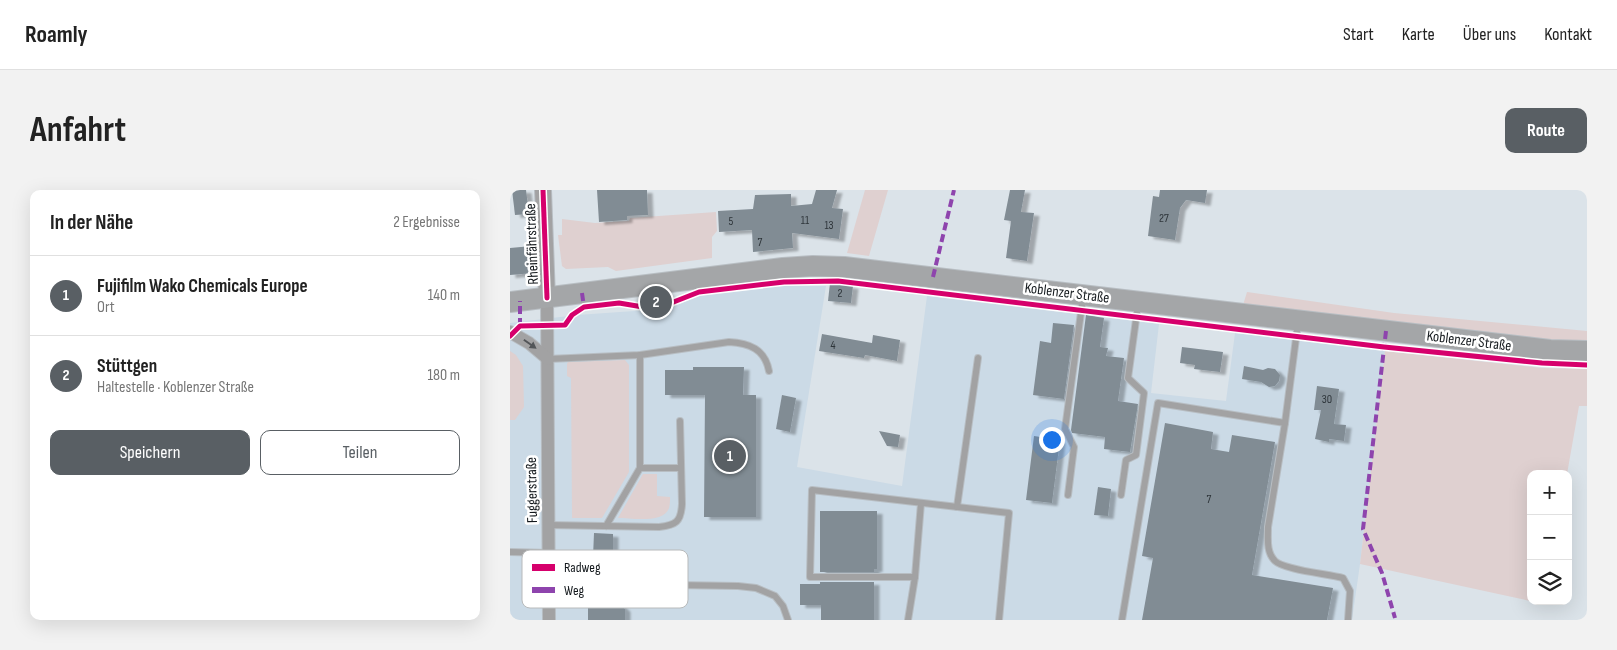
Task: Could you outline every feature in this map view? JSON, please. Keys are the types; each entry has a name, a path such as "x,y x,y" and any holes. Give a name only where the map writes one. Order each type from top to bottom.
{"main road":[{"name":"Koblenzer Straße","path":"510,302 783,268 813,266 853,268 1550,350 1587,351"}],"street":[{"name":"Rheinfährstraße","path":"543,190 547,298"},
{"name":"Fuggerstraße","path":"547,298 548,550"},
{"path":"510,332 529,343 548,359"}],"lane":[{"path":"1068,495 1074,447 1065,429 1084,295"},
{"path":"1121,495 1126,460 1136,456 1144,393 1128,378 1139,301"},
{"path":"1298,320 1268,527 1268,543 1270,553 1276,562 1290,568 1343,578 1350,591 1348,620"},
{"path":"548,359 640,356 729,342 741,342 759,349 768,364 769,371"},
{"path":"606,526 640,468 640,356"},
{"path":"957,507 978,358"},
{"path":"1122,620 1158,403 1284,423"},
{"path":"548,525 671,526 678,520 681,514 680,421"},
{"path":"640,468 681,468"},
{"path":"915,577 810,577 812,490 1009,513 999,620"},
{"path":"908,620 915,577 921,503"},
{"path":"688,585 756,588 775,596 783,606 788,620"}],"shaded area":[{"path":"865,190 888,190 869,256 847,253"},
{"path":"716,212 717,231 712,237 712,258 616,271 608,267 566,269 562,266 558,235 562,235 562,219 595,223 629,221 630,218"},
{"path":"783,286 826,286 797,467 902,486 927,296 1159,324 1151,393 1226,401 1235,333 1385,351 1352,620 510,620 510,323 577,315 663,309 702,294"},
{"path":"1247,292 1394,313 1587,331 1587,342 1546,340 1243,305"},
{"path":"510,351 516,355 523,366 524,407 515,420 510,420"},
{"path":"1385,351 1542,368 1587,369 1587,406 1579,406 1568,470 1527,470 1527,600 1360,564"},
{"path":"625,360 629,365 629,472 602,518 572,518 571,378 567,376 567,364 568,362"},
{"path":"643,474 657,474 657,496 670,497 669,508 666,513 654,518 618,518"}],"building":[{"path":"512,190 526,190 529,214 515,215"},
{"path":"597,190 647,190 648,215 627,216 627,220 599,222"},
{"path":"816,190 837,190 832,208 843,209 839,239 792,233 793,248 753,252 752,230 719,232 718,211 753,209 755,195 791,194 791,206 812,204"},
{"path":"1010,190 1025,190 1021,212 1034,213 1027,261 1006,258 1011,221 1004,220"},
{"path":"1160,190 1207,190 1205,203 1186,200 1180,208 1175,240 1148,236 1153,196 1159,197"},
{"path":"532,246 534,273 510,275 510,248"},
{"path":"830,283 853,286 851,303 828,301"},
{"path":"1086,315 1104,318 1100,347 1108,348 1106,356 1124,358 1118,401 1138,404 1130,452 1104,449 1105,437 1072,433 1071,430"},
{"path":"1053,323 1074,325 1064,399 1033,395 1040,341 1051,343"},
{"path":"822,334 872,343 873,335 900,340 897,361 865,355 864,358 819,351"},
{"path":"1182,347 1223,352 1220,372 1194,369 1195,365 1180,363"},
{"path":"1244,366 1263,370 1268,368 1275,369 1280,375 1279,381 1275,386 1269,387 1261,382 1242,379"},
{"path":"693,367 744,367 743,395 756,395 756,517 704,517 705,395 665,395 665,370 693,370"},
{"path":"1317,386 1339,389 1334,424 1346,425 1344,441 1329,439 1329,442 1315,439 1321,410 1314,410"},
{"path":"782,395 796,398 790,432 776,429"},
{"path":"1165,423 1213,432 1211,449 1229,452 1232,435 1275,442 1252,575 1333,588 1327,620 1142,620 1153,558 1142,556"},
{"path":"879,431 900,435 898,447 887,446"},
{"path":"1034,436 1060,440 1052,503 1026,500"},
{"path":"1098,487 1111,489 1108,516 1094,515"},
{"path":"820,511 877,511 877,569 874,569 874,572 820,572"},
{"path":"594,533 613,534 613,550 593,550"},
{"path":"820,582 874,582 874,620 821,620 821,605 800,605 800,584 820,584"},
{"path":"588,608 625,609 625,620 588,620"}],"marked path":[{"path":"933,277 954,190"},
{"path":"582,293 584,307"},
{"path":"520,301 520,326"},
{"path":"1386,331 1363,529 1382,573 1395,618"}],"cycle path":[{"path":"543,190 547,298"},
{"path":"510,336 520,326 565,325 572,315 584,307 619,303 643,307 671,303 699,292 784,282 838,281 1384,347 1542,363 1587,365"}],"place":[{"name":"Stüttgen","path":"656,302"},
{"name":"Fujifilm Wako Chemicals Europe","path":"730,456"}]}
